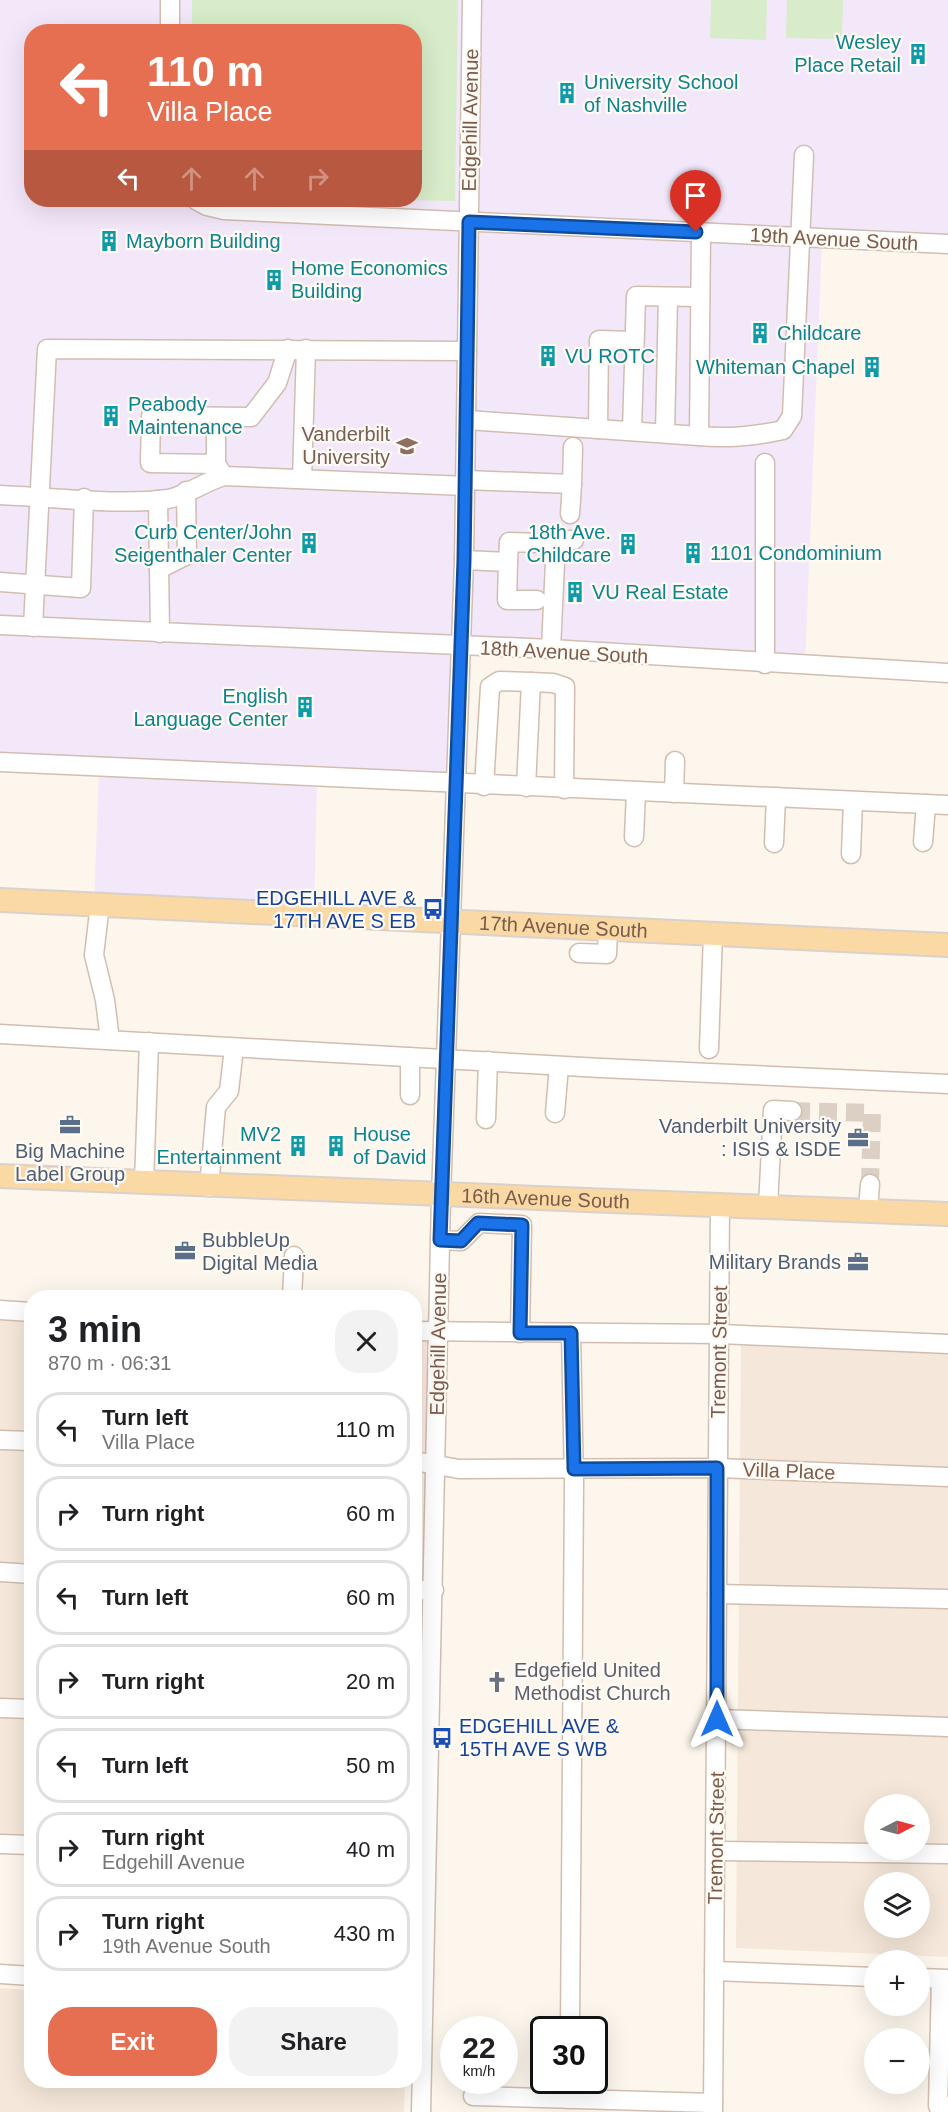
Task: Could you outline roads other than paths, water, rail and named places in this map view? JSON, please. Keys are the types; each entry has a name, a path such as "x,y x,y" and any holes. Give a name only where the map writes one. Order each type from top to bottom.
{"main road":[{"name":"17th Avenue South","path":"0,900 608,927 948,945"},
{"name":"16th Avenue South","path":"0,1176 209,1187 948,1214"}],"street":[{"path":"170,0 170,24"},
{"name":"Edgehill Avenue","path":"422,1714 434,1590 441,1196 453,920 466,483 472,0"},
{"path":"467,420 718,438 783,430 792,416 804,155"},
{"name":"19th Avenue South","path":"211,207 224,210 948,244"},
{"path":"699,436 701,232"},
{"path":"632,431 636,296 700,297"},
{"path":"664,433 668,297"},
{"path":"598,429 599,340 634,341"},
{"path":"33,627 47,349 467,351"},
{"path":"297,349 278,383 251,417 151,416 150,463 302,479 572,484"},
{"path":"297,349 302,479"},
{"path":"216,417 220,470"},
{"path":"570,514 573,447"},
{"path":"765,464 765,664"},
{"path":"0,495 158,500 171,498 186,491 220,470"},
{"path":"159,569 187,555 186,491"},
{"path":"0,582 81,588 84,498"},
{"path":"158,500 160,633"},
{"path":"551,650 555,540 574,540"},
{"path":"537,600 507,600 509,542 540,543"},
{"path":"464,560 508,562"},
{"name":"18th Avenue South","path":"0,625 551,650 948,673"},
{"path":"484,786 490,687 499,681 531,682 565,687 564,789"},
{"path":"526,787 531,682"},
{"path":"0,762 484,786 948,805"},
{"path":"674,794 675,762"},
{"path":"634,837 636,792"},
{"path":"774,843 776,798"},
{"path":"851,854 853,801"},
{"path":"924,842 926,804"},
{"path":"100,904 94,955 105,1000 110,1040"},
{"path":"579,952 608,954 608,927"},
{"path":"709,1049 713,933"},
{"path":"0,1034 559,1066 948,1084"},
{"path":"144,1183 149,1042"},
{"path":"209,1187 216,1107 230,1091 234,1048"},
{"path":"410,1057 410,1095"},
{"path":"486,1119 488,1061"},
{"path":"555,1113 559,1066"},
{"path":"768,1206 773,1110 792,1111"},
{"path":"868,1210 870,1184"},
{"path":"440,1240 461,1241 478,1223 480,1197"},
{"path":"509,1198 509,1224"},
{"name":"Tremont Street","path":"713,2108 720,1204"},
{"path":"478,1223 522,1225 520,1333"},
{"path":"292,1290 294,1256"},
{"path":"0,1310 24,1312"},
{"path":"422,1331 720,1334 948,1344"},
{"path":"570,2016 574,1469 571,1333"},
{"path":"0,1440 24,1441"},
{"name":"Villa Place","path":"422,1462 459,1469 717,1468 948,1478"},
{"path":"0,1572 24,1574"},
{"path":"422,1590 434,1590"},
{"path":"717,1594 948,1599"},
{"path":"0,1708 24,1709"},
{"path":"717,1719 948,1727"},
{"path":"0,1844 24,1845"},
{"path":"716,1851 948,1854"},
{"path":"714,1971 864,1977"},
{"path":"0,1974 24,1976"},
{"path":"930,1978 945,1979 943,2106"},
{"name":"Edgehill Avenue","path":"420,2088 421,2112"},
{"path":"473,2096 530,2092"},
{"path":"601,2094 713,2108"}],"tunnel":[{"path":"792,1111 872,1113 870,1184"}],"place":[{"name":"Wesley Place Retail","path":"918,54"},
{"name":"University School of Nashville","path":"567,93"},
{"name":"Mayborn Building","path":"109,241"},
{"name":"Home Economics Building","path":"274,280"},
{"name":"Childcare","path":"760,333"},
{"name":"VU ROTC","path":"548,356"},
{"name":"Whiteman Chapel","path":"872,367"},
{"name":"Peabody Maintenance","path":"111,416"},
{"name":"Vanderbilt University","path":"407,446"},
{"name":"Curb Center/John Seigenthaler Center","path":"309,543"},
{"name":"18th Ave. Childcare","path":"628,544"},
{"name":"1101 Condominium","path":"693,553"},
{"name":"VU Real Estate","path":"575,592"},
{"name":"English Language Center","path":"305,707"},
{"name":"EDGEHILL AVE & 17TH AVE S EB","path":"433,909"},
{"name":"Big Machine Label Group","path":"70,1125"},
{"name":"Vanderbilt University : ISIS & ISDE","path":"858,1138"},
{"name":"MV2 Entertainment","path":"298,1146"},
{"name":"House of David","path":"336,1146"},
{"name":"BubbleUp Digital Media","path":"185,1251"},
{"name":"Military Brands","path":"858,1262"},
{"name":"Edgefield United Methodist Church","path":"497,1682"},
{"name":"EDGEHILL AVE & 15TH AVE S WB","path":"442,1738"}]}
